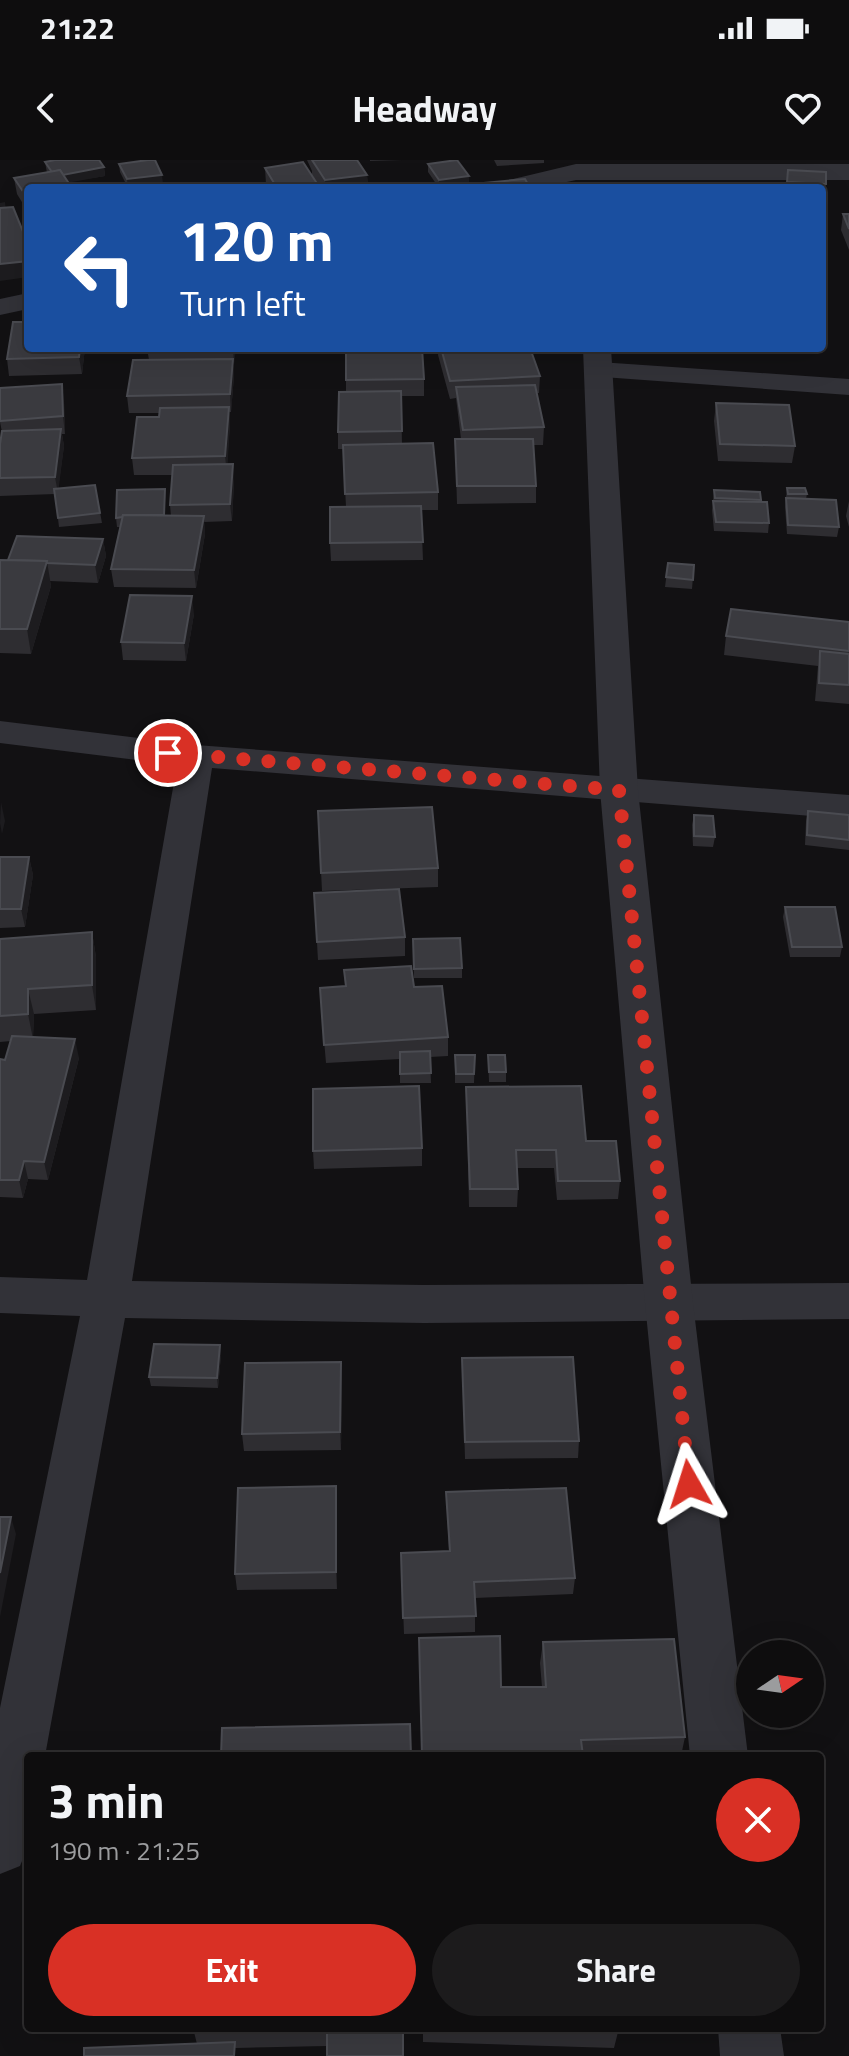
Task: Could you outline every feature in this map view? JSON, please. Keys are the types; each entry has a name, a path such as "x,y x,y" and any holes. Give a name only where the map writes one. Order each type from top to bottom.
{"street":[{"path":"525,184 577,173 849,172"},
{"path":"0,307 24,302"},
{"path":"719,1752 669,1303 619,790 598,359 849,387"},
{"path":"0,732 196,756 849,807"},
{"path":"0,1846 106,1299 196,756"},
{"path":"0,1295 106,1299 669,1303 849,1301"},
{"path":"749,2032 752,2056"}],"building":[{"path":"99,160 104,167 63,175 60,170 52,172 45,162"},
{"path":"155,160 162,175 127,179 119,164"},
{"path":"312,160 357,160 367,175 325,180"},
{"path":"457,160 469,176 439,180 428,164"},
{"path":"303,162 317,184 275,184 265,168"},
{"path":"60,170 69,184 24,184 24,193 14,178"},
{"path":"788,170 826,172 826,184 787,182"},
{"path":"525,179 528,184 472,184"},
{"path":"13,207 24,234 24,261 0,264 0,208"},
{"path":"843,214 849,214 849,229"},
{"path":"13,322 24,322 24,352 80,352 79,357 7,359"},
{"path":"346,352 422,352 424,379 346,380"},
{"path":"442,352 531,352 540,376 450,381"},
{"path":"233,359 230,394 127,396 133,360"},
{"path":"62,384 63,416 0,421 0,388"},
{"path":"535,385 544,427 463,430 456,387"},
{"path":"401,391 402,431 338,432 339,392"},
{"path":"716,403 789,405 795,446 720,444"},
{"path":"229,407 225,456 132,458 137,417 159,417 160,408"},
{"path":"61,429 55,477 0,478 2,431"},
{"path":"455,439 533,439 536,486 457,486"},
{"path":"433,443 438,492 345,494 343,445"},
{"path":"233,464 230,504 170,505 173,465"},
{"path":"95,485 100,513 58,518 54,489"},
{"path":"787,488 805,488 807,494 788,494"},
{"path":"165,489 164,515 123,515 116,518 117,490"},
{"path":"714,490 760,492 761,500 715,498"},
{"path":"786,498 836,500 839,527 788,525"},
{"path":"713,501 767,502 769,523 716,522"},
{"path":"421,506 423,542 330,543 330,507"},
{"path":"123,515 204,516 194,570 111,569"},
{"path":"17,536 103,539 95,565 8,560"},
{"path":"0,560 47,561 27,629 0,629"},
{"path":"668,563 694,565 693,580 666,577"},
{"path":"130,595 192,596 184,643 121,642"},
{"path":"731,609 849,622 849,651 726,636"},
{"path":"820,651 849,654 849,685 819,683"},
{"path":"432,807 438,868 321,873 318,811"},
{"path":"808,811 849,815 849,840 807,835"},
{"path":"694,815 713,816 715,837 694,836"},
{"path":"0,857 29,857 21,909 0,909"},
{"path":"399,889 405,937 317,942 314,893"},
{"path":"785,907 835,907 842,947 792,947"},
{"path":"92,932 92,985 28,989 28,1014 0,1016 0,939"},
{"path":"460,938 462,968 414,969 413,939"},
{"path":"411,966 414,987 442,986 448,1037 324,1045 320,988 346,986 344,970"},
{"path":"12,1036 75,1039 44,1162 24,1161 19,1180 0,1180 0,1059 5,1060"},
{"path":"430,1051 431,1073 400,1074 400,1052"},
{"path":"455,1055 475,1055 474,1074 456,1074"},
{"path":"488,1055 505,1055 506,1072 489,1072"},
{"path":"419,1086 422,1148 313,1151 313,1089"},
{"path":"581,1086 586,1141 616,1141 620,1181 558,1181 556,1150 516,1150 518,1189 470,1189 466,1087"},
{"path":"154,1344 220,1345 217,1378 149,1377"},
{"path":"573,1357 579,1441 465,1442 462,1358"},
{"path":"341,1362 340,1432 242,1434 245,1363"},
{"path":"336,1486 336,1572 235,1574 238,1488"},
{"path":"566,1488 575,1578 474,1582 476,1616 403,1618 401,1553 450,1551 446,1492"},
{"path":"0,1517 11,1517 0,1573"},
{"path":"500,1636 501,1687 546,1687 543,1642 674,1639 685,1737 581,1740 582,1752 422,1752 419,1638"},
{"path":"410,1724 411,1752 221,1752 222,1728"},
{"path":"327,2032 403,2032 403,2056 327,2056"},
{"path":"235,2042 234,2056 84,2056 84,2048"}],"route":[{"path":"168,753 619,790 689,1484"}]}
